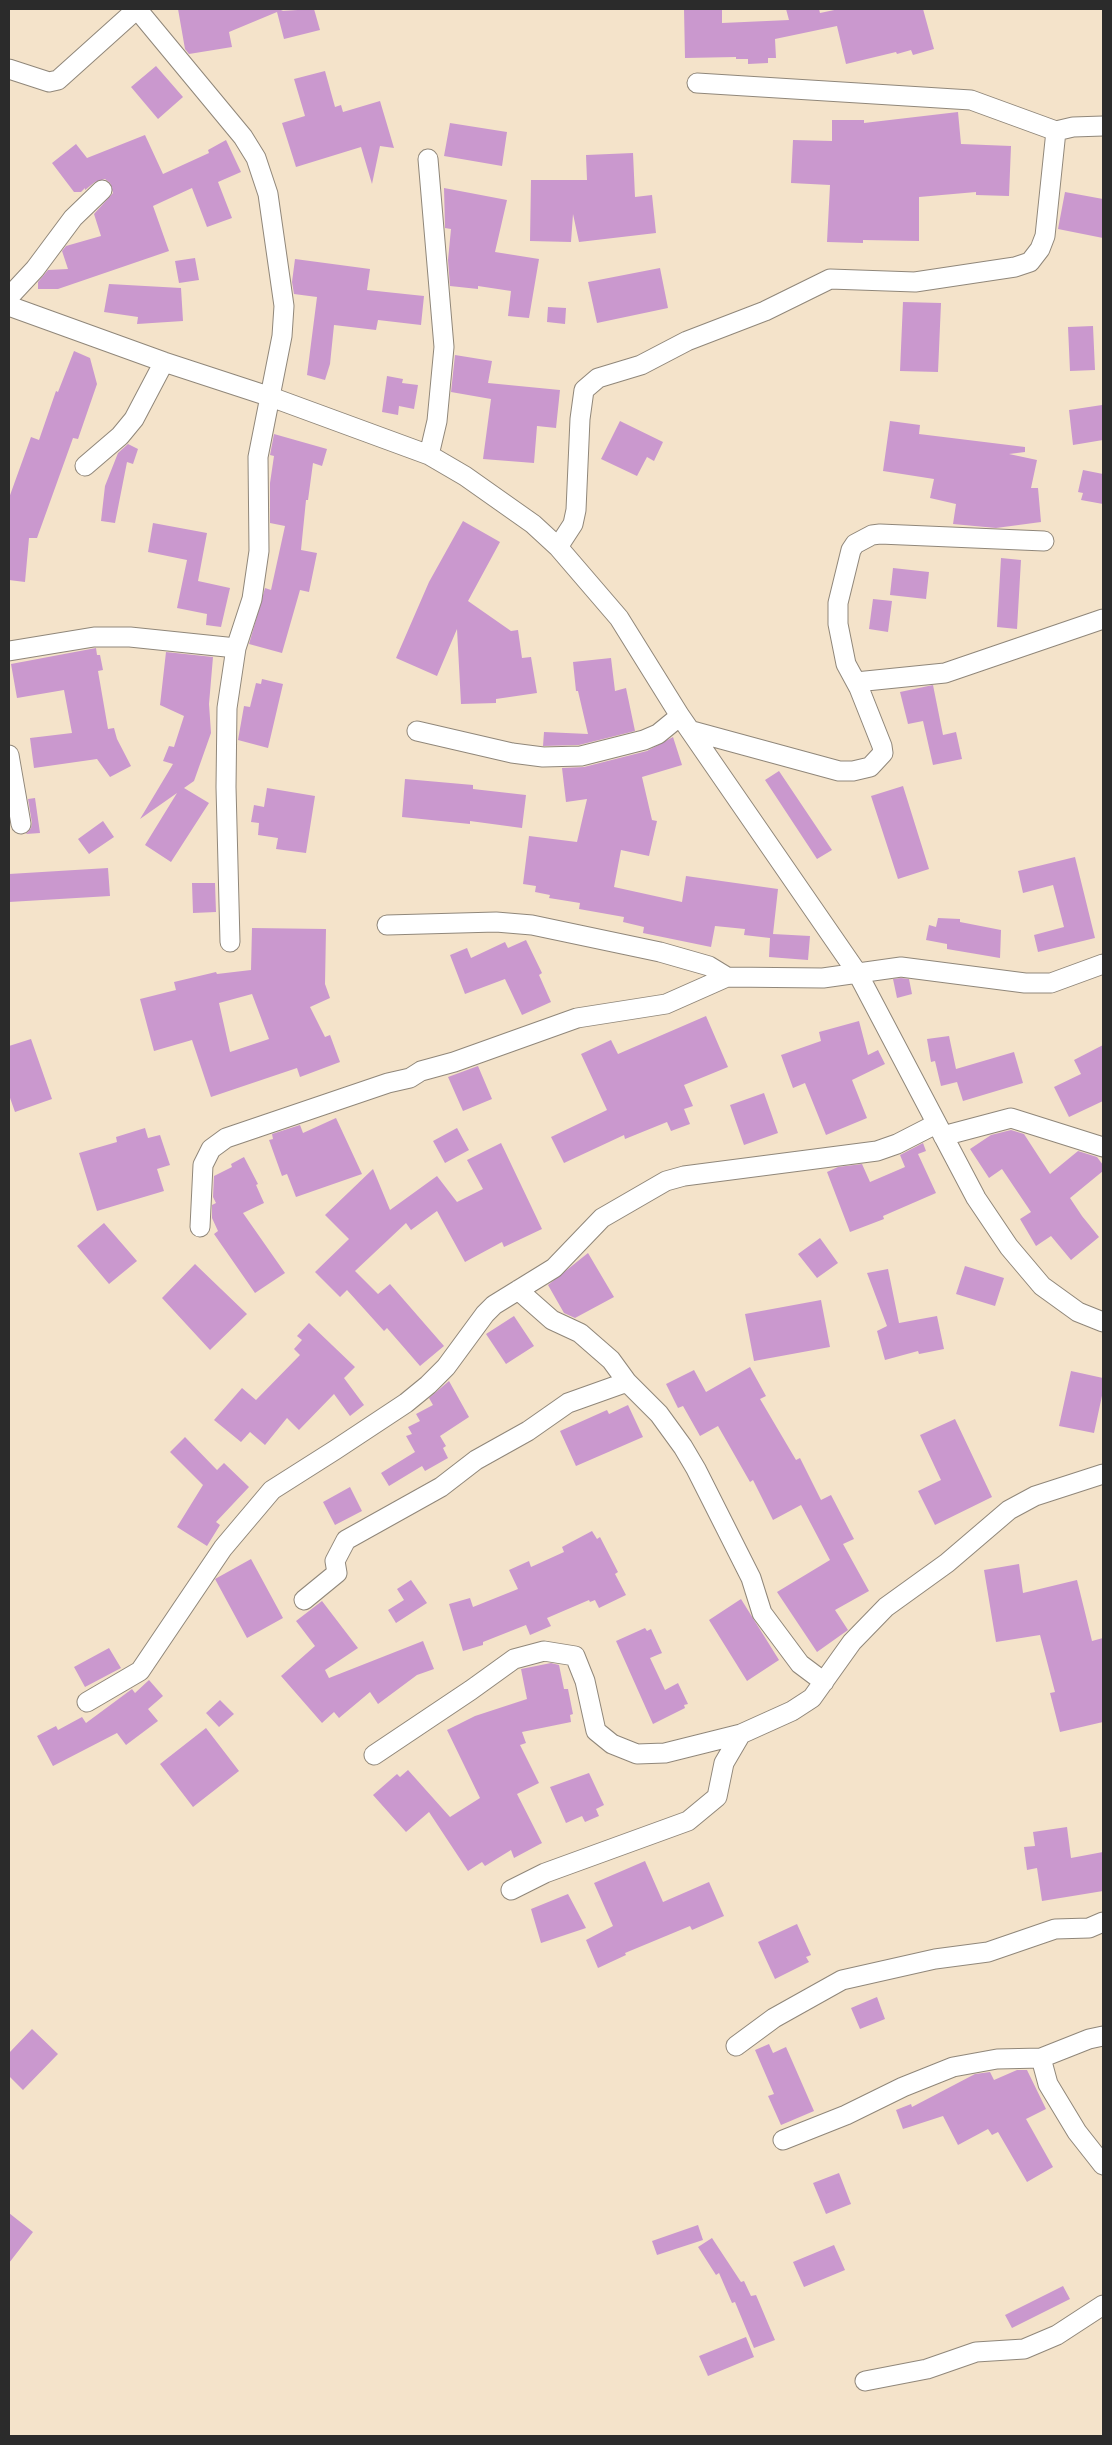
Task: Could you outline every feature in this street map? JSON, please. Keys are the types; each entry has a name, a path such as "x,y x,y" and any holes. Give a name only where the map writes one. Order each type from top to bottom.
{"street":[{"path":"9,70 49,82 58,80 137,9 243,137 256,158 268,194 284,306 282,336 276,357 271,397 258,457 259,551 252,599 236,648 228,708 226,787 230,942"},
{"path":"697,83 971,100 1056,131 1073,127 1103,126"},
{"path":"558,547 573,524 576,510 580,419 584,390 598,378 641,365 687,341 765,311 830,279 915,282 1015,267 1030,262 1040,250 1045,236 1056,131"},
{"path":"428,159 444,346 437,421 430,455"},
{"path":"9,297 35,269 73,218 102,190"},
{"path":"9,306 164,362 271,397 430,455 465,476 533,524 558,547 619,618 680,716 858,974 976,1198 1009,1247 1042,1286 1078,1312 1103,1322"},
{"path":"85,466 120,436 134,420 164,362"},
{"path":"692,731 839,771 853,771 870,767 883,753 882,746 856,682 846,664 838,618 838,603 850,550 855,544 872,535 880,534 1044,541"},
{"path":"856,682 945,673 1103,618"},
{"path":"9,651 94,637 130,637 236,648"},
{"path":"417,731 512,754 543,757 581,756 644,740 658,734 680,716"},
{"path":"9,755 21,824"},
{"path":"386,925 496,922 532,925 660,952 709,966 727,977"},
{"path":"200,1227 203,1165 210,1149 226,1138 388,1083 410,1078 421,1071 454,1062 577,1018 666,1004 727,977 823,978 901,968 1025,983 1051,983 1103,964"},
{"path":"87,1702 140,1671 223,1548 272,1490 406,1403 446,1367 484,1314 554,1268 602,1218 666,1181 702,1173 877,1151 940,1130 1011,1118 1103,1147"},
{"path":"518,1290 552,1320 580,1334 612,1360 627,1382 658,1414 683,1447 751,1578 762,1613 800,1664 824,1682"},
{"path":"304,1600 337,1573 335,1561 346,1540 441,1487 476,1460 528,1431 568,1403 627,1382"},
{"path":"374,1755 472,1690 514,1659 544,1651 575,1656 585,1681 596,1731 612,1744 637,1754 665,1753 741,1734 792,1711 812,1698 852,1642 886,1607 947,1563 1009,1510 1035,1496 1103,1474"},
{"path":"511,1890 554,1870 688,1821 717,1797 724,1764 741,1734"},
{"path":"736,2046 774,2018 842,1980 935,1959 988,1952 1055,1929 1089,1928 1103,1922"},
{"path":"783,2140 846,2115 903,2087 953,2067 997,2059 1041,2058 1089,2039 1103,2036"},
{"path":"1041,2058 1048,2084 1077,2132 1103,2166"},
{"path":"865,2381 927,2369 976,2352 1024,2349 1057,2335 1103,2305"}],"building":[{"path":"178,9 285,9 281,11 314,9 320,30 284,39 277,12 229,32 232,47 189,54 185,49"},
{"path":"684,9 722,9 722,23 789,20 786,9 819,9 820,13 839,9 923,9 934,49 913,55 911,50 897,54 896,52 846,64 837,26 775,39 776,58 768,58 768,63 748,64 748,59 736,59 736,57 685,58"},
{"path":"156,66 183,97 158,119 131,87"},
{"path":"325,71 335,107 341,105 343,112 380,101 394,148 380,146 372,184 361,147 296,167 282,123 305,116 294,79"},
{"path":"958,112 961,144 1011,146 1009,196 976,195 976,192 919,197 919,241 863,240 863,243 827,242 830,185 791,183 793,140 832,141 832,120 864,120 864,123"},
{"path":"450,123 507,132 502,166 444,156"},
{"path":"145,135 163,174 209,153 208,150 226,140 241,172 218,182 232,218 207,227 192,188 153,206 169,251 58,289 38,289 38,282 48,270 68,269 62,251 66,246 101,236 94,214 113,193 110,183 105,179 95,182 81,192 74,192 52,163 76,144 87,158"},
{"path":"633,153 635,197 652,195 656,233 579,242 573,214 571,242 530,241 531,180 587,180 586,155"},
{"path":"444,188 507,200 495,252 539,259 529,318 508,316 511,291 478,286 478,289 450,286 448,260 451,229 445,228"},
{"path":"1065,192 1103,199 1103,238 1058,229"},
{"path":"195,258 199,280 179,283 175,261"},
{"path":"295,259 370,269 367,290 424,296 421,325 378,320 376,330 334,325 330,364 325,380 307,375 317,297 294,294 292,282"},
{"path":"660,268 668,308 597,323 588,282"},
{"path":"109,284 181,288 183,321 137,324 138,317 104,312"},
{"path":"903,302 941,303 938,372 900,371"},
{"path":"548,307 566,308 565,324 547,322"},
{"path":"1093,326 1095,370 1070,371 1068,327"},
{"path":"74,351 90,358 97,384 78,439 73,438 37,538 29,538 25,582 9,580 9,498 31,437 39,440 56,391 58,392"},
{"path":"455,355 492,361 488,383 560,390 556,428 537,426 534,463 483,459 491,399 451,392"},
{"path":"387,376 403,379 402,383 418,385 414,409 399,406 398,415 382,412"},
{"path":"1102,405 1103,440 1073,445 1069,410"},
{"path":"620,421 663,442 654,461 647,457 637,476 601,459"},
{"path":"890,421 920,425 919,434 1025,447 1025,452 1009,454 1037,460 1031,488 1038,488 1041,522 996,528 953,524 956,504 930,498 934,479 883,471"},
{"path":"274,434 327,449 322,466 313,463 308,500 306,500 301,550 317,553 309,592 300,590 282,653 249,644 265,588 271,590 285,526 270,523 270,483 274,456 270,455"},
{"path":"128,444 138,449 133,464 127,462 115,523 101,521 105,486 118,453"},
{"path":"1083,470 1103,474 1103,504 1081,500 1083,493 1078,492"},
{"path":"463,521 500,542 468,601 511,631 518,630 522,658 531,657 537,693 496,699 496,703 461,704 457,629 437,676 396,658 429,582"},
{"path":"153,523 207,533 198,581 230,588 221,627 206,625 207,614 177,608 187,560 148,552"},
{"path":"1001,558 1021,560 1017,629 997,627"},
{"path":"893,568 929,572 926,599 890,595"},
{"path":"873,599 892,601 888,632 869,629"},
{"path":"96,648 97,655 100,655 103,670 98,671 108,729 114,728 117,739 131,766 110,777 97,759 34,768 30,738 72,733 64,690 17,698 11,664"},
{"path":"166,652 213,657 209,704 211,733 194,781 184,788 209,803 171,862 145,845 177,793 140,819 173,764 163,761 169,746 174,747 184,716 160,705"},
{"path":"611,658 615,691 626,688 635,731 579,745 543,746 544,732 588,734 578,691 576,691 573,662"},
{"path":"262,679 283,684 268,748 238,740 244,706 250,707 256,683 261,684"},
{"path":"933,685 943,735 956,732 962,759 933,765 923,721 908,724 900,692"},
{"path":"673,737 682,765 642,777 652,820 657,821 649,856 621,850 614,887 682,902 686,876 778,889 773,934 810,936 808,960 769,957 770,938 744,935 745,929 715,926 711,947 643,933 644,927 623,922 624,917 579,909 580,903 549,898 550,895 535,892 536,886 523,884 529,836 577,842 587,799 566,802 562,768 584,767 647,751"},
{"path":"779,771 832,850 817,859 765,780"},
{"path":"405,779 473,785 473,789 526,795 522,828 470,821 470,824 402,817"},
{"path":"903,786 929,869 898,879 871,796"},
{"path":"267,788 315,796 306,853 276,849 278,838 258,835 259,823 251,822 254,805 264,807"},
{"path":"35,798 40,833 26,834 31,828 32,823 28,799"},
{"path":"103,821 114,837 89,854 78,839"},
{"path":"1075,857 1095,938 1038,952 1034,935 1064,927 1053,885 1023,893 1018,871"},
{"path":"108,868 110,896 9,902 9,874"},
{"path":"192,883 215,883 216,912 193,913"},
{"path":"938,918 960,919 960,922 1001,930 1000,958 947,949 947,944 926,940 929,925 936,927"},
{"path":"252,928 326,929 325,984 330,998 310,1007 325,1037 330,1035 340,1062 300,1077 297,1068 211,1097 192,1040 154,1051 140,999 176,990 174,982 216,972 217,974 251,970","holes":["252,994 269,1039 230,1052 219,1003"]},
{"path":"526,940 542,973 539,975 551,1002 522,1015 505,979 465,994 450,955 467,948 471,958 505,942 508,948"},
{"path":"893,979 909,979 912,994 897,998"},
{"path":"706,1016 728,1067 684,1085 693,1106 684,1109 690,1124 671,1131 667,1122 625,1139 624,1135 564,1163 551,1137 607,1110 581,1054 611,1040 618,1054"},
{"path":"859,1021 868,1055 878,1050 885,1064 852,1080 867,1118 826,1135 805,1083 793,1088 781,1055 821,1041 819,1032"},
{"path":"949,1036 956,1069 1014,1052 1023,1083 963,1101 957,1082 941,1086 935,1061 931,1062 927,1039"},
{"path":"31,1039 52,1099 15,1112 9,1095 9,1046"},
{"path":"1103,1045 1103,1101 1069,1117 1054,1087 1081,1074 1074,1060"},
{"path":"478,1066 492,1099 463,1111 448,1077"},
{"path":"764,1093 778,1133 744,1145 730,1105"},
{"path":"336,1118 362,1174 296,1197 287,1174 282,1176 269,1140 273,1139 272,1134 300,1125 303,1133"},
{"path":"145,1128 148,1138 160,1135 170,1165 157,1169 164,1191 97,1211 79,1153 117,1142 116,1137"},
{"path":"457,1128 469,1150 445,1163 433,1141"},
{"path":"1011,1130 1024,1134 1050,1174 1078,1151 1097,1157 1103,1165 1103,1171 1070,1198 1099,1237 1071,1260 1051,1236 1036,1246 1020,1219 1031,1212 1002,1169 989,1178 970,1149 991,1135"},
{"path":"501,1143 542,1229 504,1247 502,1242 465,1262 437,1211 411,1230 406,1223 355,1271 378,1294 390,1284 444,1346 420,1366 387,1328 384,1331 347,1290 340,1297 315,1272 349,1239 325,1215 373,1169 390,1210 437,1176 457,1202 483,1189 467,1160"},
{"path":"923,1143 926,1151 918,1154 936,1193 883,1216 884,1219 850,1232 827,1172 838,1167 862,1164 870,1182 905,1167 900,1155"},
{"path":"244,1157 258,1184 256,1185 264,1203 243,1213 285,1273 255,1293 214,1234 218,1231 212,1218 212,1205 216,1203 213,1197 214,1176 232,1167 231,1164"},
{"path":"104,1223 137,1261 109,1284 77,1246"},
{"path":"820,1238 838,1263 817,1278 798,1254"},
{"path":"588,1253 614,1297 575,1318 564,1313 548,1285"},
{"path":"195,1264 247,1314 210,1350 162,1298"},
{"path":"965,1266 1004,1278 995,1306 956,1294"},
{"path":"888,1269 899,1323 937,1316 944,1349 919,1354 918,1351 885,1360 877,1331 887,1326 867,1273"},
{"path":"821,1300 830,1347 754,1361 745,1314"},
{"path":"514,1316 534,1346 506,1364 486,1334"},
{"path":"309,1323 355,1367 344,1378 364,1405 350,1416 334,1394 299,1430 287,1418 265,1445 250,1432 241,1442 214,1420 242,1388 256,1400 300,1355 294,1349 302,1340 297,1336"},
{"path":"750,1367 766,1396 760,1399 796,1460 800,1458 821,1500 831,1495 854,1539 843,1544 869,1591 835,1610 848,1630 817,1652 777,1592 830,1560 801,1505 773,1520 753,1480 750,1482 718,1426 700,1436 683,1406 678,1408 666,1384 694,1370 706,1392"},
{"path":"1071,1371 1103,1378 1103,1391 1094,1433 1059,1426"},
{"path":"449,1381 469,1417 440,1436 446,1446 443,1448 448,1458 425,1471 422,1466 389,1486 381,1473 415,1452 406,1436 412,1434 408,1427 420,1421 416,1414 433,1405 429,1398"},
{"path":"628,1405 643,1437 576,1466 560,1431 607,1410 609,1414"},
{"path":"955,1419 992,1497 935,1525 918,1491 941,1480 920,1435"},
{"path":"185,1437 217,1470 224,1463 249,1487 216,1522 220,1525 207,1546 177,1527 203,1485 170,1452"},
{"path":"350,1487 362,1511 335,1525 323,1502"},
{"path":"592,1531 597,1539 600,1537 618,1572 615,1574 626,1595 599,1608 595,1600 590,1602 589,1600 547,1618 551,1626 530,1635 526,1625 483,1642 483,1645 463,1651 449,1604 470,1598 473,1607 518,1589 509,1570 529,1561 531,1567 564,1552 562,1547"},
{"path":"251,1559 283,1618 247,1638 215,1579"},
{"path":"1019,1564 1023,1593 1077,1580 1092,1641 1103,1638 1103,1722 1060,1732 1050,1693 1055,1692 1040,1635 996,1642 984,1570"},
{"path":"411,1580 427,1603 396,1623 388,1610 404,1600 397,1589"},
{"path":"741,1599 779,1660 747,1681 709,1620"},
{"path":"322,1601 358,1648 325,1670 329,1678 423,1641 434,1669 417,1675 378,1704 370,1692 339,1718 334,1712 322,1723 281,1676 315,1646 296,1621"},
{"path":"645,1628 647,1631 651,1629 662,1653 650,1658 665,1690 678,1683 688,1704 684,1705 685,1708 653,1724 616,1641"},
{"path":"109,1648 121,1668 85,1687 74,1667"},
{"path":"551,1663 559,1665 564,1689 568,1689 573,1714 570,1715 571,1722 522,1732 526,1743 520,1745 539,1783 517,1794 542,1843 514,1858 511,1850 485,1866 482,1862 468,1871 429,1812 406,1832 373,1795 397,1774 400,1777 408,1770 450,1817 480,1798 447,1730 475,1716 527,1699 521,1669"},
{"path":"149,1680 163,1696 148,1709 158,1721 126,1745 117,1733 53,1766 37,1736 56,1726 58,1730 82,1717 86,1723 132,1689 135,1693"},
{"path":"220,1700 234,1714 219,1727 206,1713"},
{"path":"206,1728 239,1771 193,1807 160,1764"},
{"path":"589,1773 604,1805 596,1809 599,1816 585,1822 582,1816 566,1823 550,1787"},
{"path":"1067,1827 1071,1858 1103,1852 1103,1891 1042,1901 1037,1868 1027,1870 1024,1847 1035,1846 1033,1832"},
{"path":"645,1861 663,1902 709,1882 724,1916 692,1930 690,1926 625,1953 626,1955 598,1968 586,1940 613,1926 594,1883"},
{"path":"568,1894 586,1928 541,1943 531,1909"},
{"path":"797,1924 811,1955 806,1957 809,1962 775,1979 758,1942"},
{"path":"877,1997 885,2019 860,2029 851,2008"},
{"path":"32,2029 58,2054 23,2090 9,2076 9,2053"},
{"path":"769,2044 773,2053 786,2047 814,2111 781,2125 768,2096 774,2094 755,2050"},
{"path":"1017,2070 1027,2070 1046,2109 1026,2119 1053,2167 1027,2182 998,2132 992,2135 988,2129 958,2145 943,2116 903,2129 896,2110 911,2104 912,2107 975,2074 990,2072 994,2080"},
{"path":"839,2173 851,2204 826,2214 813,2183"},
{"path":"9,2213 33,2232 9,2263"},
{"path":"698,2225 703,2240 657,2255 652,2241"},
{"path":"712,2238 741,2282 744,2281 751,2296 756,2295 775,2340 754,2348 735,2302 732,2303 719,2273 716,2275 698,2247"},
{"path":"834,2245 845,2270 804,2287 793,2262"},
{"path":"1063,2286 1070,2299 1012,2328 1005,2315"},
{"path":"746,2337 754,2357 708,2376 699,2356"}]}
